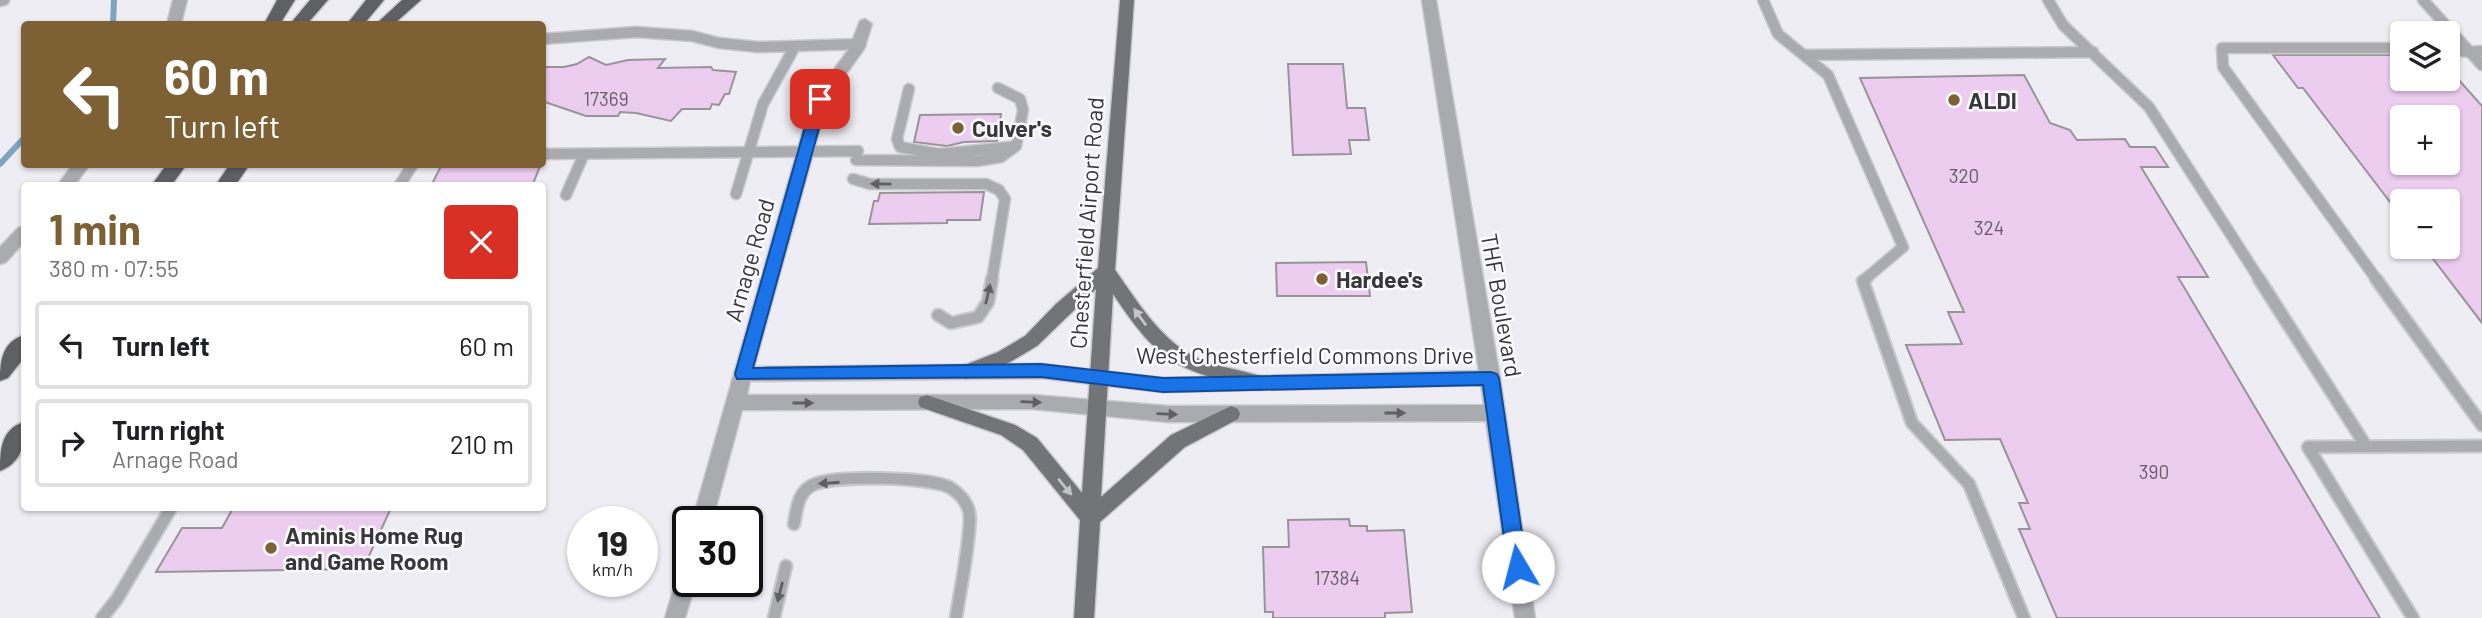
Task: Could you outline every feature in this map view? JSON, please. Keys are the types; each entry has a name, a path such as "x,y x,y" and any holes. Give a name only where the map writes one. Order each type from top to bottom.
{"highway":[{"path":"274,21 286,0"},
{"path":"301,21 319,0"},
{"path":"358,21 375,0"},
{"path":"388,21 412,0"},
{"path":"163,182 175,168"},
{"path":"227,182 238,168"},
{"path":"0,372 21,347"},
{"path":"0,461 21,435"}],"main road":[{"name":"Chesterfield Airport Road","path":"1084,618 1106,271 1127,0"},
{"path":"966,372 1003,357 1031,341 1106,271 1153,335 1170,350 1192,363 1260,383"},
{"path":"928,402 1008,430 1030,444 1091,517 1178,441 1231,414"}],"street":[{"path":"175,21 180,0"},
{"name":"THF Boulevard","path":"1429,0 1491,378 1525,618"},
{"name":"Arnage Road","path":"706,506 820,99 827,84 853,59 861,44 865,24"},
{"path":"68,182 79,168"},
{"path":"0,258 21,235"},
{"name":"West Chesterfield Commons Drive","path":"743,374 1041,371 1163,385 1491,378"},
{"path":"735,403 1033,402 1167,414 1496,413"},
{"path":"676,618 682,597"}],"lane":[{"path":"1763,0 1778,34 1828,75 1903,247 1863,281 1912,424 1969,484 2024,618"},
{"path":"2048,0 2063,26 2149,107 2366,446"},
{"path":"2423,0 2482,65"},
{"path":"546,38 636,33 693,36 719,44 794,48 861,44"},
{"path":"736,194 763,104 794,48"},
{"path":"2390,48 2222,48 2223,67 2482,425"},
{"path":"2460,51 2482,51"},
{"path":"1804,55 2093,52"},
{"path":"546,154 805,152 977,160 1001,158 1016,146 1023,110 1020,99 998,88"},
{"path":"909,89 897,139 900,147 918,153 931,153 984,152 1016,146"},
{"path":"566,195 584,154"},
{"path":"853,179 870,184 986,184 999,190 1005,199 988,302 978,317 951,323 938,315"},
{"path":"2413,618 2308,447 2482,446"},
{"path":"794,524 799,498 814,484 923,481 948,486 967,504 970,515 956,618"},
{"path":"102,618 117,599 169,511"},
{"path":"774,618 786,566"}],"building":[{"path":"2273,55 2390,55 2390,91 2460,91 2460,81 2482,106 2482,323 2433,259 2460,259 2460,189 2390,189 2390,202 2303,88 2298,88"},
{"path":"589,57 606,65 628,60 665,59 658,68 711,67 713,70 736,72 729,94 725,94 719,105 712,104 710,109 682,109 671,121 620,112 618,116 586,116 546,102 546,67 577,64"},
{"path":"1288,64 1343,64 1347,108 1365,108 1369,140 1349,140 1351,154 1293,155"},
{"path":"2024,75 2050,123 2070,130 2077,140 2125,139 2130,147 2155,147 2168,167 2141,167 2208,277 2178,277 2380,618 2057,618 2019,529 2030,529 2019,503 2028,503 2000,439 1945,440 1906,345 1962,344 1948,312 1964,312 1860,78"},
{"name":"Culver's","path":"1001,114 997,141 964,142 947,146 914,142 920,115"},
{"path":"440,168 539,168 534,182 433,182"},
{"path":"984,192 980,220 869,224 874,201 878,201 880,193"},
{"name":"Hardee's","path":"1366,262 1370,296 1277,296 1276,263"},
{"name":"Aminis Home Rug and Game Room","path":"231,511 390,511 363,569 156,572 182,528 222,528"},
{"path":"1349,519 1350,526 1367,526 1367,531 1404,530 1412,612 1385,613 1385,618 1273,618 1273,612 1265,612 1263,547 1289,547 1288,520"}],"waterway":[{"path":"113,21 114,0"},
{"path":"0,164 21,141"}],"place":[{"name":"ALDI","path":"1954,100"},
{"name":"Culver's","path":"958,128"},
{"name":"Hardee's","path":"1322,279"},
{"name":"Aminis Home Rug and Game Room","path":"271,548"}],"route":[{"path":"820,99 743,374 1041,371 1163,385 1491,378 1518,567"}]}
